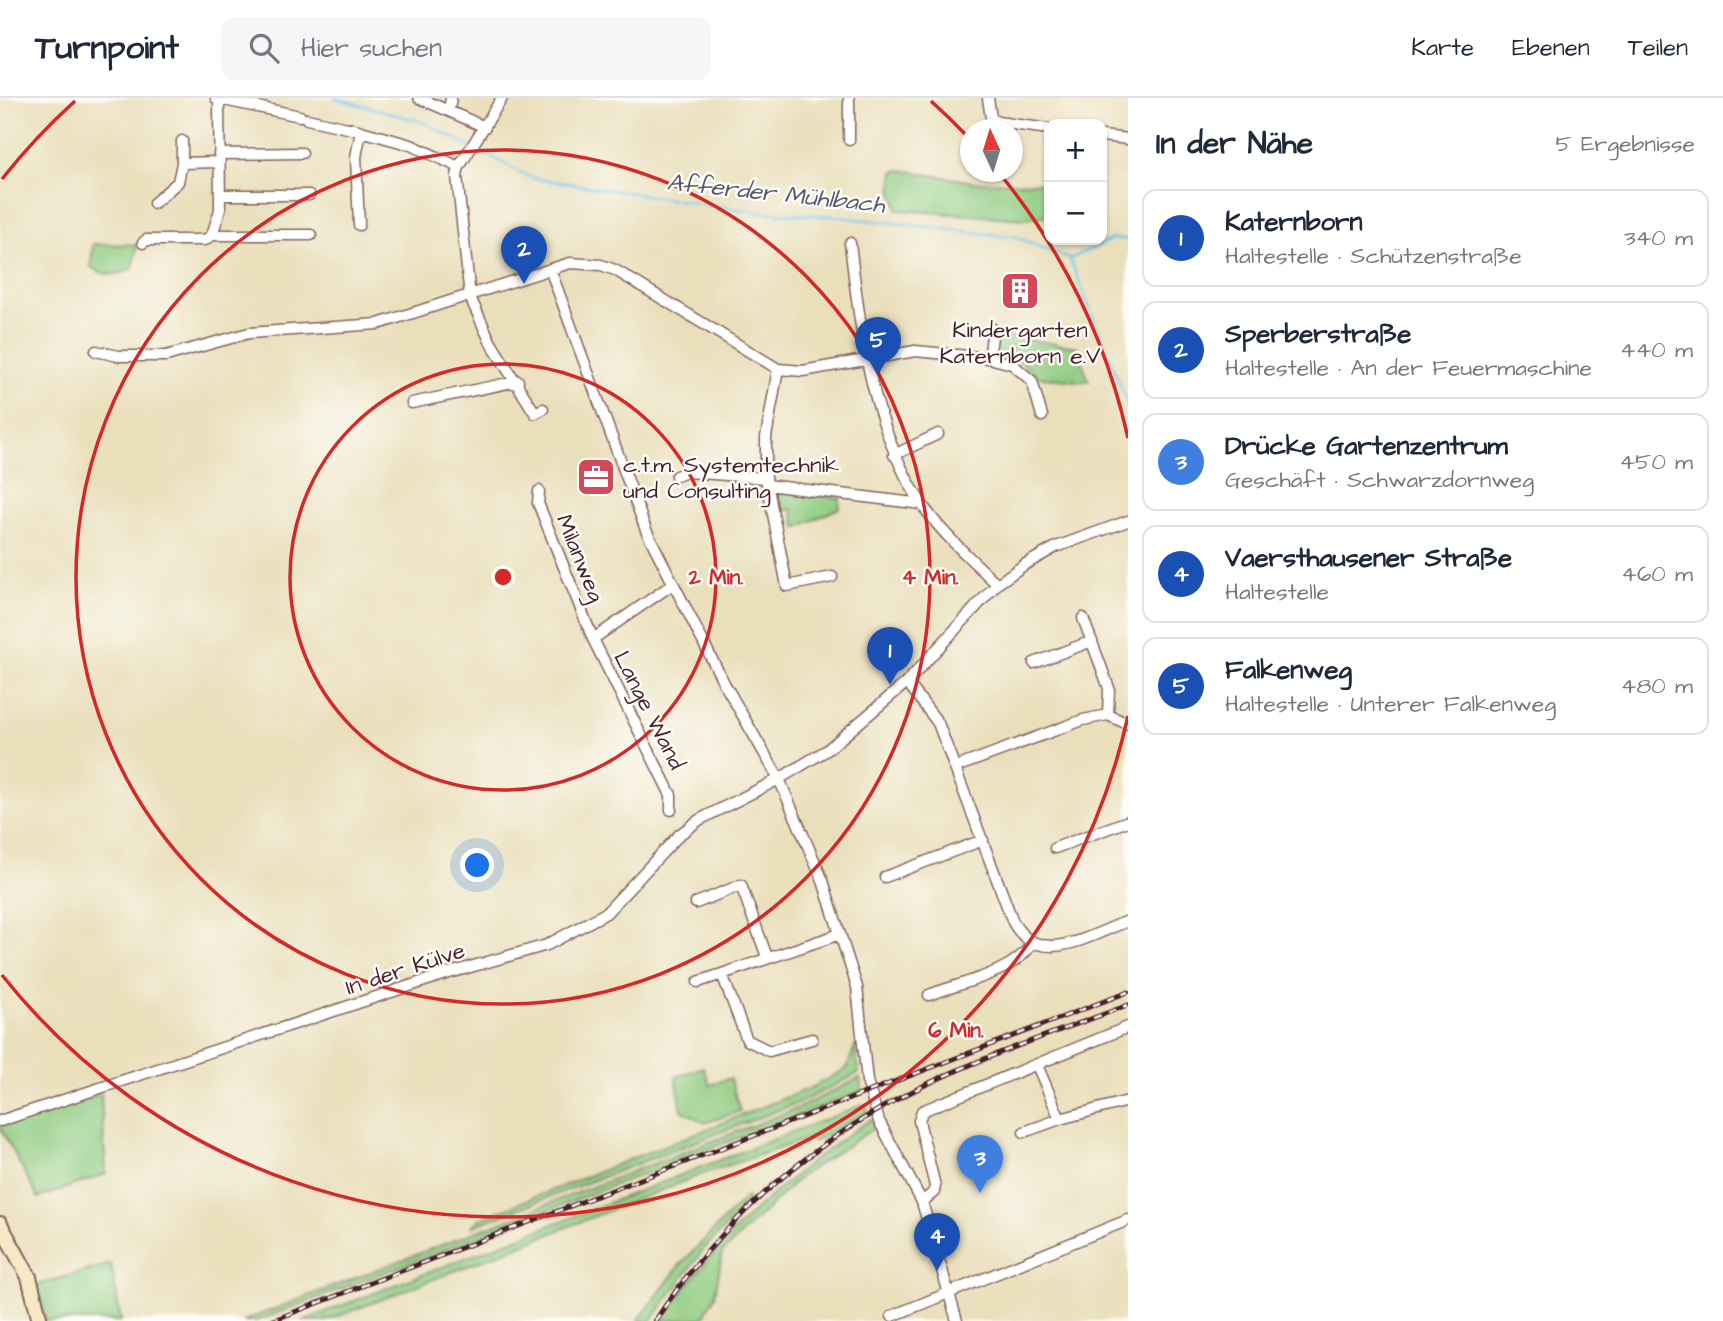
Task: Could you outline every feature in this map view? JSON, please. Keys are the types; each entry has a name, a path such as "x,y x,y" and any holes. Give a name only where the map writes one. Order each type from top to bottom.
{"street":[{"path":"212,235 220,210 217,98 411,145 459,167"},
{"path":"419,98 485,127"},
{"path":"449,110 451,98"},
{"path":"502,98 459,167 457,186 470,297 491,343 518,381 535,413 543,409"},
{"path":"849,98 849,140"},
{"path":"988,98 988,111 997,122 1044,129"},
{"path":"359,225 356,158 361,131"},
{"path":"1107,137 1128,139"},
{"path":"154,203 178,181 182,163 182,141"},
{"path":"182,163 302,153"},
{"path":"220,195 309,195"},
{"path":"143,243 146,240 205,240 212,235 311,235"},
{"path":"850,243 879,412 894,455 922,504 951,540 998,584"},
{"path":"96,351 118,356 166,356 249,333 378,324 470,297 550,269 587,262 615,271 778,369 803,371 915,351 989,358 1012,364 1032,381 1042,416"},
{"path":"550,269 629,491 673,584 779,779 823,881 857,987 862,1015 864,1067 876,1111 889,1145 922,1202 957,1321"},
{"path":"989,358 993,329"},
{"path":"778,369 766,437 767,482 787,586 831,577"},
{"path":"412,403 518,381"},
{"path":"894,455 938,434"},
{"path":"676,476 687,472 922,504"},
{"name":"Milanweg","path":"540,491 538,503 593,639"},
{"name":"In der Külve","path":"0,1121 446,974 547,945 606,913 679,835 699,820 779,779 827,750 907,682 998,584 1056,547 1128,521"},
{"name":"Lange Wand","path":"671,810 671,795 593,639 673,584"},
{"path":"1083,618 1110,688 1108,715"},
{"path":"1034,663 1092,641"},
{"path":"907,682 938,723 957,767 1013,922 1032,943 1058,946 1128,921"},
{"path":"957,767 1083,720 1108,715 1128,724"},
{"path":"1055,848 1128,821"},
{"path":"885,877 983,840"},
{"path":"696,903 741,885 767,957"},
{"path":"698,982 841,934"},
{"path":"929,995 1012,965 1026,954 1032,943"},
{"path":"722,974 747,1040 769,1051 812,1039"},
{"path":"922,1202 934,1192 935,1186 919,1121 922,1111 1128,1027"},
{"path":"1037,1065 1060,1119"},
{"path":"1024,1132 1060,1119 1128,1101"},
{"path":"892,1316 1128,1220"},
{"path":"0,1224 29,1277 40,1321"}],"green space":[{"path":"901,170 960,180 960,182 1044,183 1044,216 1026,219 898,210 892,188 894,172"},
{"path":"93,244 137,245 133,268 112,274 91,267"},
{"path":"996,335 1077,347 1089,382 1039,377 1018,359 997,357 994,352"},
{"path":"775,491 840,498 839,508 796,528 792,509 778,511"},
{"path":"855,1046 859,1073 805,1100 471,1227 479,1219 813,1087 847,1068"},
{"path":"703,1067 710,1085 730,1078 740,1111 705,1123 682,1110 676,1077"},
{"path":"860,1078 862,1091 257,1321 243,1321 801,1107"},
{"path":"101,1094 106,1174 38,1198 0,1127"},
{"path":"865,1104 868,1112 814,1142 810,1138 708,1172 326,1321 302,1321"},
{"path":"871,1119 874,1128 801,1176 722,1253 715,1296 703,1318 662,1321 683,1291 730,1235 783,1185"},
{"path":"746,1197 750,1202 704,1249 651,1321 638,1321 680,1265"},
{"path":"111,1264 121,1321 46,1321 37,1285"}],"waterway":[{"name":"Afferder Mühlbach","path":"335,98 420,121 470,146"},
{"name":"Afferder Mühlbach","path":"476,149 532,178 757,212 832,216 1016,237 1070,259 1128,404"},
{"path":"1070,259 1112,239 1128,239"}],"railway":[{"path":"271,1321 1128,992"},
{"path":"655,1321 681,1284 741,1215 809,1156 846,1130 925,1085 1000,1053 1128,1005"}],"place":[{"name":"Sperberstraße","path":"524,284"},
{"name":"Kindergarten Katernborn e.V","path":"1020,291"},
{"name":"Falkenweg","path":"878,375"},
{"name":"c.t.m. Systemtechnik und Consulting","path":"596,477"},
{"name":"Katernborn","path":"890,685"},
{"name":"Drücke Gartenzentrum","path":"980,1193"},
{"name":"Vaersthausener Straße","path":"937,1271"}]}
